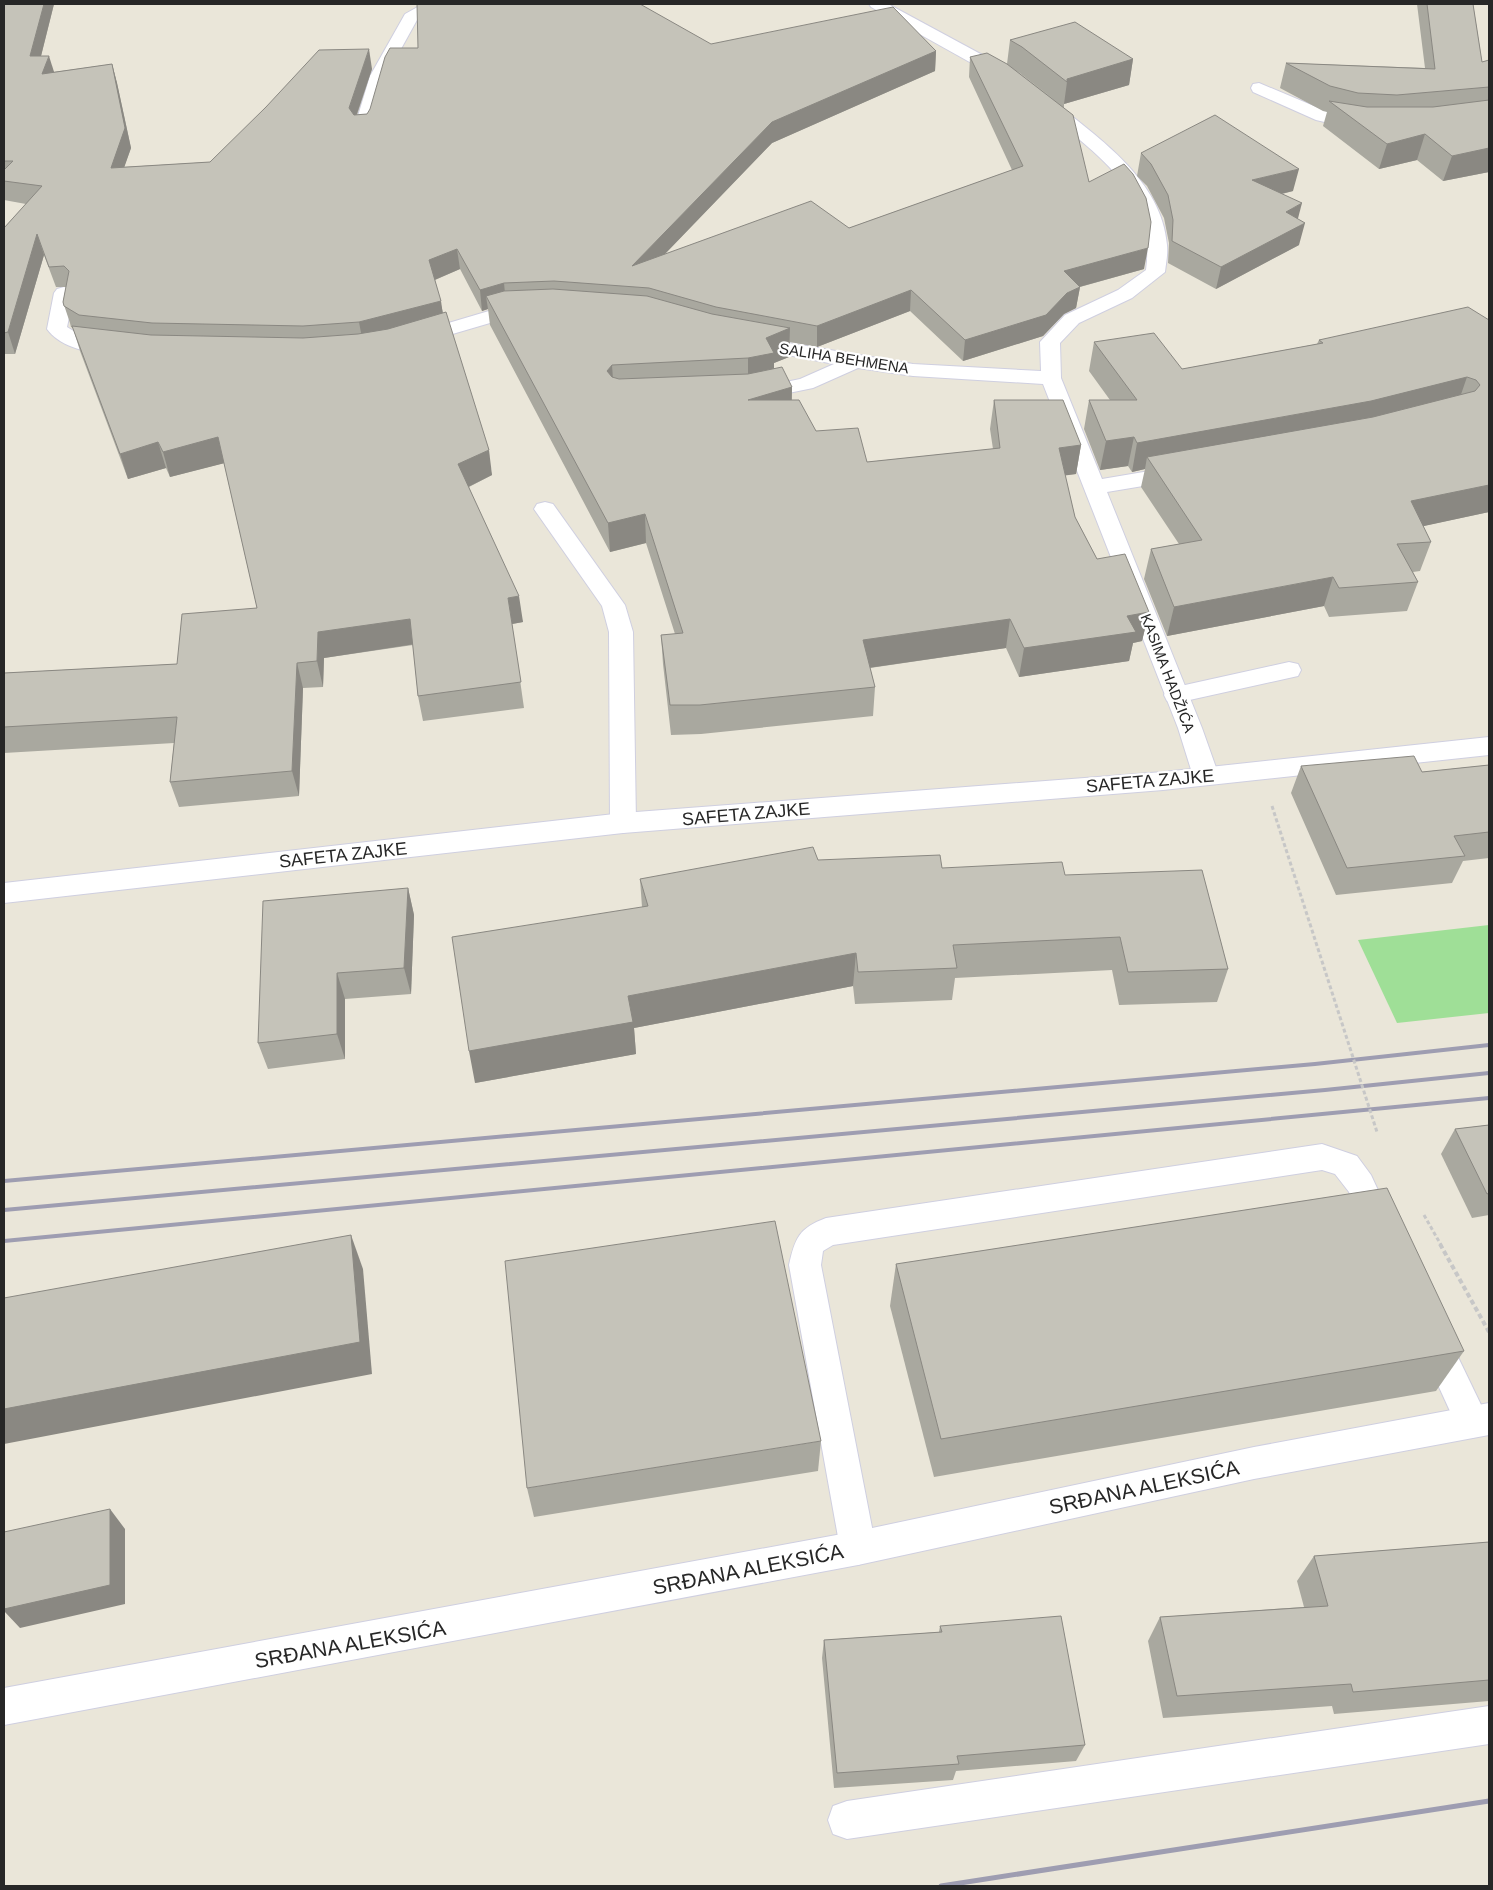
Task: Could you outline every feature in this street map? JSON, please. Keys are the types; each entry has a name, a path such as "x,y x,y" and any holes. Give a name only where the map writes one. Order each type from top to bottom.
{"street":[{"path":"363,128 378,76 411,17 425,8 439,4"},
{"name":"KASIMA HADŽIĆA","path":"877,4 1027,90 1103,150 1139,191 1153,218 1158,243 1155,272 1125,294 1072,320 1050,342 1051,378 1206,776"},
{"path":"1259,88 1310,114 1360,125 1378,126"},
{"path":"64,293 57,329 80,343 128,348"},
{"path":"401,343 506,312 547,310"},
{"name":"SALIHA BEHMENA","path":"732,339 856,362 913,370 1051,378"},
{"path":"738,395 806,384 856,362"},
{"path":"1094,487 1202,468"},
{"path":"545,509 613,604 621,632 623,824"},
{"path":"1176,695 1289,670"},
{"name":"SAFETA ZAJKE","path":"4,893 623,824 1206,776 1489,746"},
{"path":"858,1548 805,1265 809,1244 826,1232 1322,1157 1346,1165 1355,1178 1393,1255"},
{"path":"1422,1316 1481,1420"},
{"name":"SRĐANA ALEKSIĆA","path":"4,1707 858,1548 1244,1465 1481,1420"},
{"path":"847,1820 1489,1726"}],"path":[{"path":"1272,806 1377,1132"},
{"path":"1425,1218 1489,1332"}],"green space":[{"path":"1489,925 1489,1013 1397,1023 1358,940"}],"building":[{"path":"4,4 44,4 30,56 49,56 42,74 112,64 125,128 111,168 210,162 266,107 319,50 369,49 349,108 354,115 367,114 385,57 390,48 418,48 417,4 640,4 711,44 893,7 936,51 772,122 632,266 811,201 849,228 1023,166 970,57 987,53 1007,64 1073,115 1089,182 1124,164 1133,174 1146,198 1151,222 1148,248 1064,271 1080,287 1067,293 1046,315 965,340 911,290 817,326 716,307 649,288 554,281 504,283 480,290 457,249 429,260 441,301 359,322 303,326 152,323 79,315 64,306 63,302 69,271 64,266 49,267 37,234 8,332 4,333 4,228 42,186 4,181 4,170 13,161 4,161"},
{"path":"1427,4 1473,4 1482,62 1489,60 1489,87 1397,95 1358,93 1330,86 1286,63 1435,69"},
{"path":"1075,22 1133,59 1067,79 1067,82 1010,40"},
{"path":"1489,100 1489,148 1452,156 1425,134 1387,144 1329,101 1367,107 1433,107"},
{"path":"1215,115 1299,169 1252,180 1302,203 1286,212 1305,223 1221,267 1172,241 1173,220 1168,195 1151,164 1141,153"},
{"path":"553,289 647,296 712,314 790,328 766,338 774,353 748,358 612,365 607,371 612,377 619,379 748,374 782,367 792,387 748,400 799,400 816,431 858,428 867,462 1000,448 994,400 1063,400 1081,445 1059,448 1075,517 1097,559 1125,554 1149,612 1127,616 1136,632 1024,648 1010,619 863,640 875,687 700,705 670,705 661,635 683,633 645,514 608,523 486,296 504,291"},
{"path":"1468,307 1489,320 1489,485 1411,501 1431,542 1397,544 1418,582 1339,588 1333,577 1174,607 1151,549 1202,540 1147,457 1373,417 1475,391 1480,385 1476,380 1467,377 1371,401 1137,443 1134,437 1106,441 1089,400 1137,400 1094,342 1154,333 1182,369 1323,343 1319,340"},
{"path":"446,312 489,450 458,464 519,596 508,598 521,682 418,696 410,619 318,632 317,661 297,663 292,771 170,782 177,717 4,727 4,673 177,664 182,614 257,608 218,437 163,452 158,442 120,454 72,326 151,335 303,338 358,334 388,329"},
{"path":"1414,756 1422,772 1489,765 1489,832 1454,836 1465,856 1347,868 1301,766"},
{"path":"813,847 818,860 940,855 942,868 1062,862 1065,875 1202,870 1228,969 1128,972 1120,937 953,945 957,968 858,972 856,953 628,996 633,1022 469,1051 452,937 648,906 640,879"},
{"path":"408,888 404,968 337,973 337,1034 258,1043 263,901"},
{"path":"1489,1125 1489,1193 1487,1194 1455,1129"},
{"path":"1387,1188 1464,1351 941,1439 896,1264"},
{"path":"775,1221 821,1441 527,1488 505,1261"},
{"path":"351,1235 360,1342 4,1409 4,1298"},
{"path":"110,1509 110,1585 4,1609 4,1532"},
{"path":"1489,1542 1489,1680 1353,1692 1351,1684 1177,1696 1160,1617 1328,1606 1314,1556"},
{"path":"1061,1616 1085,1745 957,1756 959,1764 837,1773 824,1640 942,1632 940,1626"}],"railway":[{"path":"4,1181 1315,1064 1489,1045"},
{"path":"4,1210 1325,1090 1489,1073"},
{"path":"4,1241 1489,1098"},
{"path":"941,1886 1489,1801"}]}
